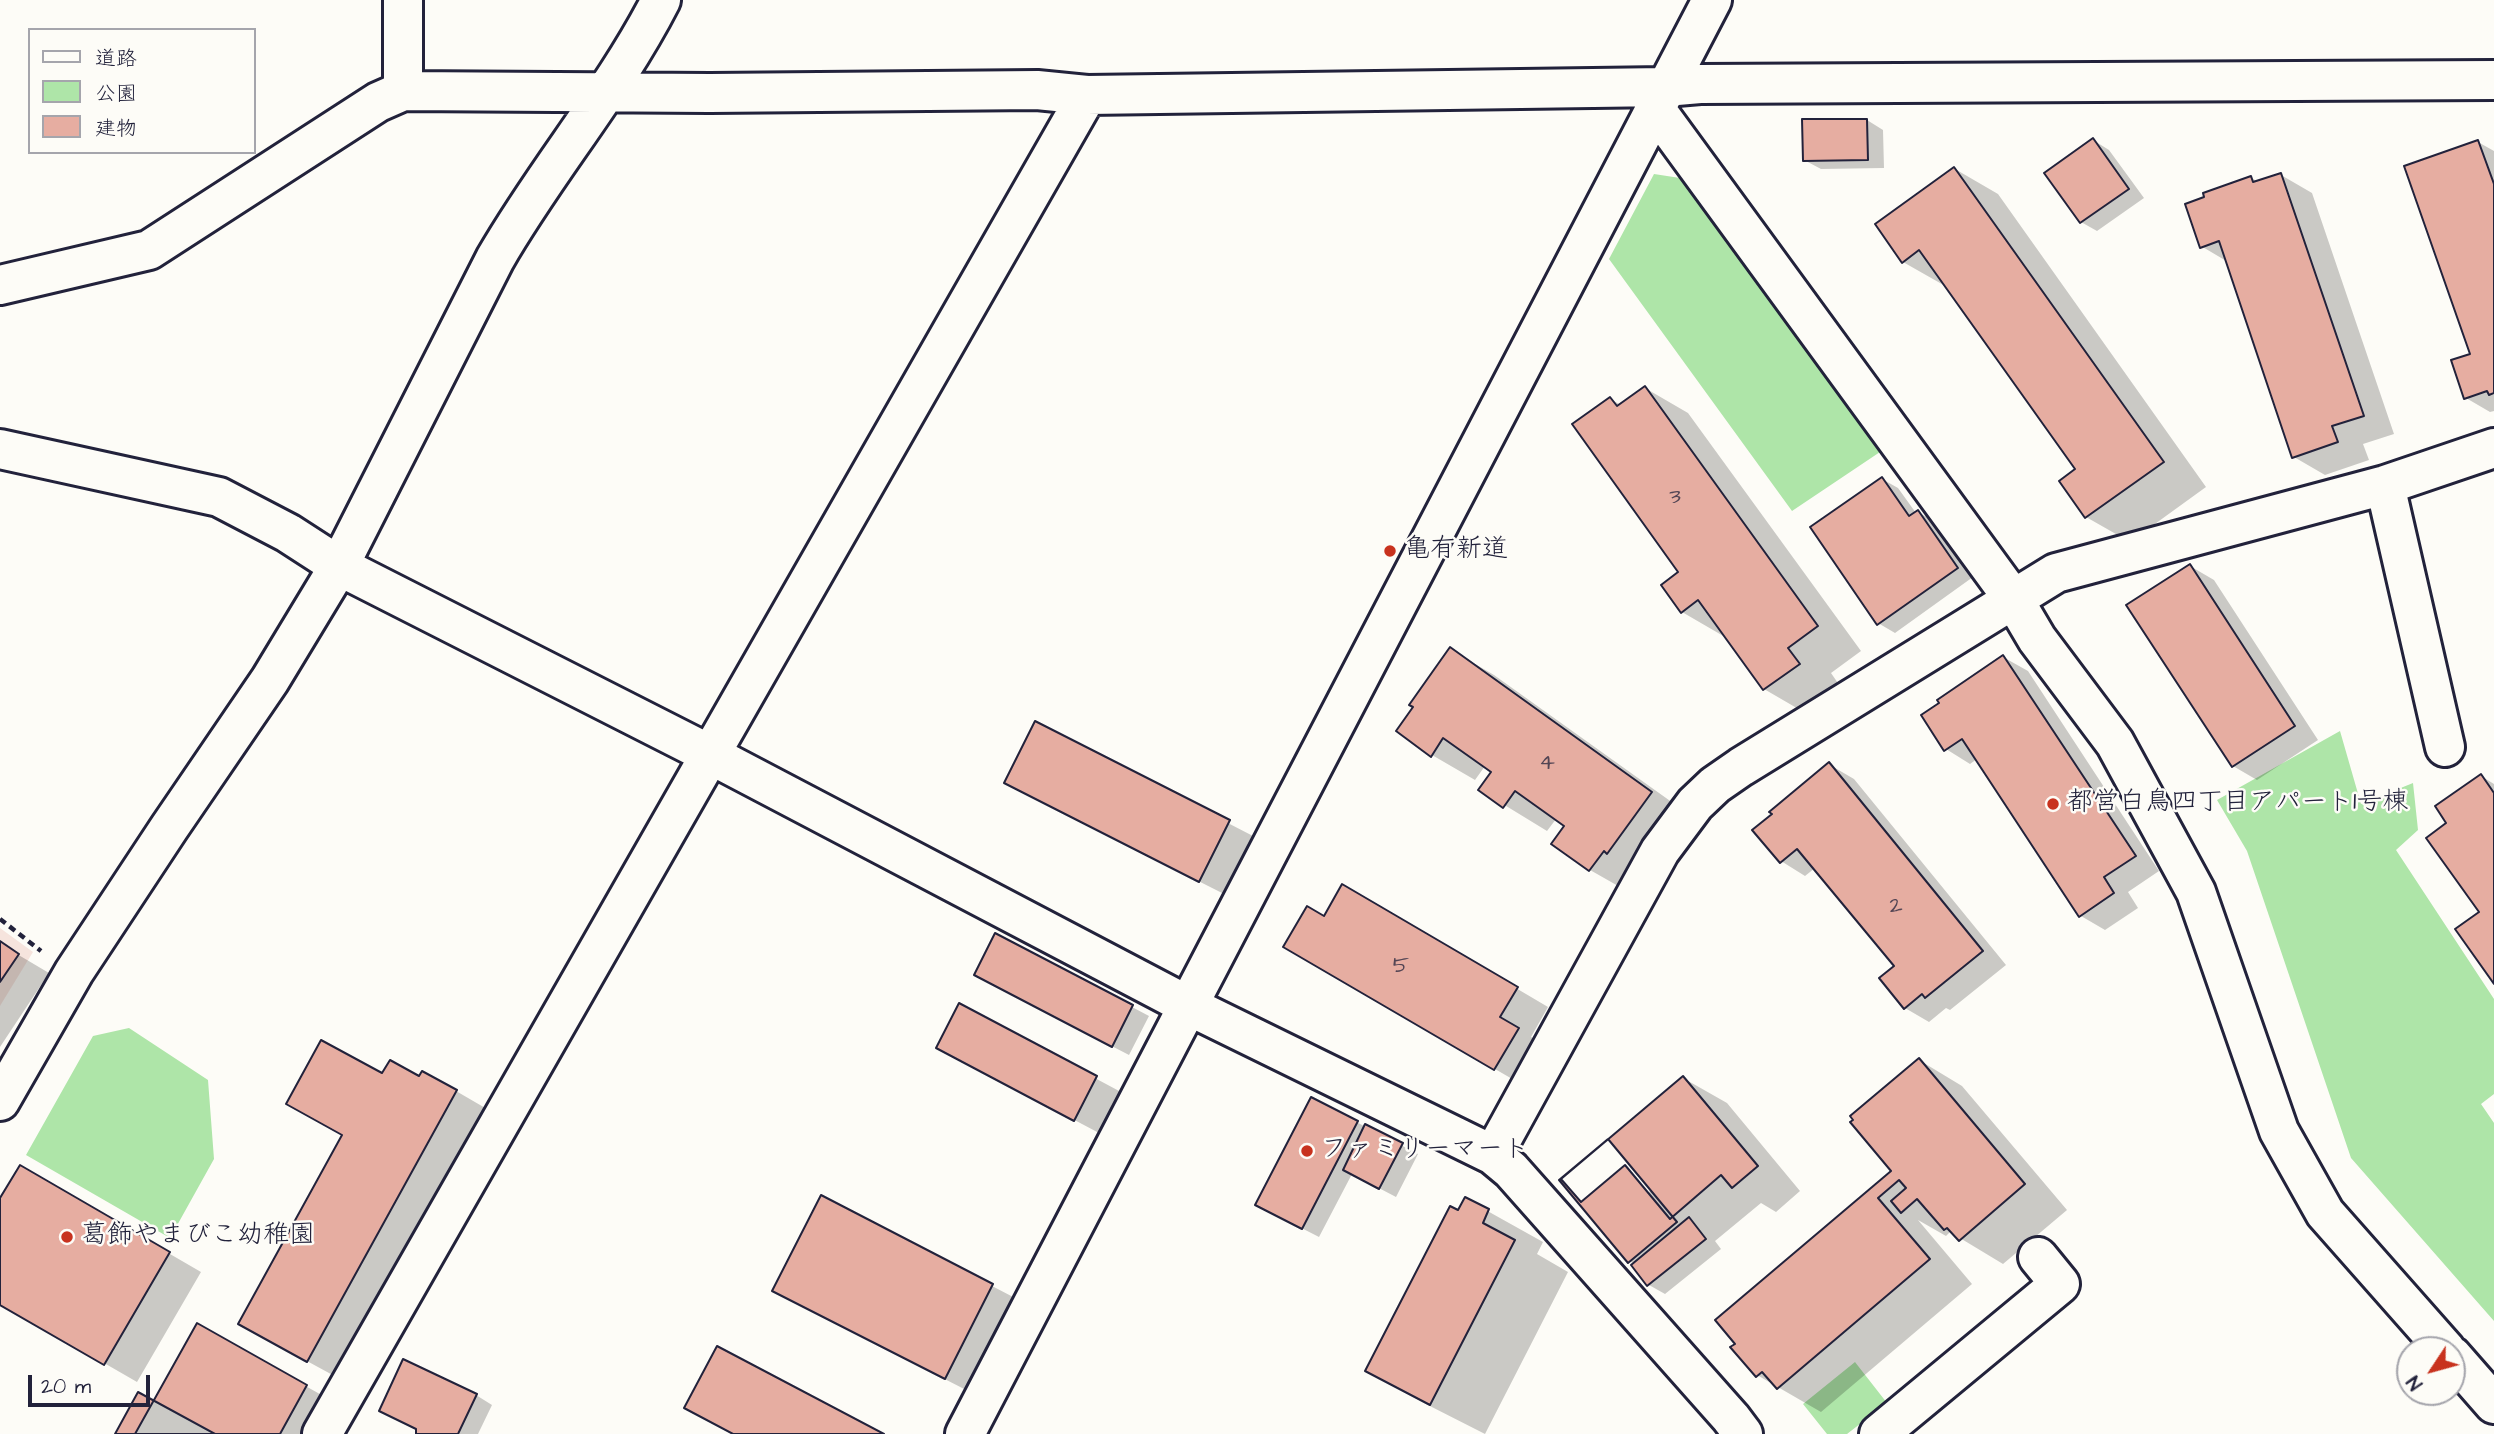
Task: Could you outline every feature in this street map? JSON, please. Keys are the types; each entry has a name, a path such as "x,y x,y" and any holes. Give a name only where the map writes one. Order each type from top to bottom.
{"street":[{"path":"403,0 403,91"},
{"path":"0,1101 74,972 270,680 339,566 517,220 608,91 642,38 661,0"},
{"path":"965,1434 1712,0"},
{"path":"0,285 149,250 378,102 403,91 710,93 1037,90 1087,95 1660,97 1700,84 2494,80"},
{"path":"322,1434 1087,95"},
{"path":"1660,97 2014,600 2037,639 2115,743 2196,892 2279,1131 2325,1213 2434,1336"},
{"path":"1493,1155 1660,851 1695,804 1741,766 2056,573 2385,485 2494,448"},
{"path":"0,449 219,497 288,533 339,566 711,755 1187,1005 1493,1155 1511,1170 1743,1434"},
{"path":"2385,485 2445,747"},
{"path":"1879,1434 2060,1284 2038,1257"},
{"path":"2466,1372 2494,1404"}],"path":[{"path":"0,919 74,972"}],"shaded area":[{"path":"0,928 33,952 0,1006"}],"green space":[{"path":"1654,174 1680,178 1880,452 1792,511 1609,259"},
{"path":"2340,731 2361,804 2413,783 2418,830 2396,850 2494,999 2494,1094 2481,1104 2494,1123 2494,1321 2351,1158 2247,851 2217,800"},
{"path":"129,1028 208,1080 214,1159 170,1238 26,1155 93,1036"},
{"path":"1855,1362 1887,1403 1847,1434 1827,1434 1803,1404"}],"building":[{"path":"1802,119 1867,119 1868,160 1803,161"},
{"path":"2093,138 2129,189 2080,223 2044,173"},
{"path":"2478,140 2494,184 2494,393 2489,395 2487,391 2464,399 2451,360 2470,354 2404,166"},
{"path":"1954,167 2164,462 2085,518 2059,481 2075,469 1919,250 1902,263 1875,224"},
{"path":"2281,173 2364,416 2332,426 2338,442 2292,458 2219,241 2200,248 2185,204 2204,197 2203,193 2251,176 2253,182"},
{"path":"1645,386 1818,626 1788,648 1800,664 1763,690 1698,600 1681,613 1661,585 1678,572 1572,424 1610,397 1617,406"},
{"path":"1882,477 1909,516 1918,510 1958,568 1877,625 1810,527"},
{"path":"2190,564 2295,726 2232,767 2126,605"},
{"path":"1450,647 1652,792 1607,854 1604,851 1589,871 1551,844 1564,826 1515,791 1503,808 1478,790 1491,772 1443,738 1431,757 1396,731 1413,707 1409,705"},
{"name":"都営白鳥四丁目アパート1号棟","path":"2003,655 2136,856 2104,877 2114,893 2079,917 1962,739 1944,751 1921,715 1939,703 1937,700"},
{"path":"1035,721 1230,820 1199,882 1004,783"},
{"path":"1829,762 1983,951 1925,998 1922,994 1904,1009 1879,978 1894,966 1797,849 1780,863 1752,830 1772,814 1769,812"},
{"path":"2481,774 2494,793 2494,984 2455,929 2479,912 2426,838 2446,823 2435,806"},
{"path":"1342,884 1518,987 1500,1017 1519,1028 1494,1070 1283,947 1307,906 1324,916"},
{"path":"995,933 1133,1005 1112,1047 974,975"},
{"path":"0,941 19,954 0,982"},
{"path":"959,1003 1097,1076 1074,1121 936,1048"},
{"path":"321,1040 382,1073 390,1060 419,1076 422,1071 457,1090 307,1362 238,1324 342,1135 286,1104"},
{"path":"1919,1058 2025,1184 1959,1241 1947,1228 1944,1230 1917,1199 1901,1213 1891,1201 1906,1188 1899,1180 1878,1198 1930,1259 1777,1389 1762,1372 1756,1377 1730,1347 1735,1344 1715,1320 1891,1171 1850,1122 1853,1120 1850,1116"},
{"path":"1683,1076 1758,1166 1732,1188 1721,1175 1670,1219 1625,1165 1581,1202 1561,1179"},
{"path":"1311,1097 1358,1121 1302,1229 1255,1205"},
{"path":"1365,1124 1403,1143 1379,1189 1343,1170"},
{"path":"1608,1139 1677,1222 1628,1263 1559,1180"},
{"path":"20,1165 170,1252 104,1365 0,1305 0,1198"},
{"path":"821,1195 993,1284 945,1379 772,1291"},
{"path":"1465,1197 1489,1209 1483,1223 1515,1240 1430,1405 1365,1371 1450,1206 1458,1210"},
{"path":"1689,1217 1706,1239 1647,1286 1631,1265"},
{"path":"197,1323 307,1385 280,1434 135,1434"},
{"path":"717,1346 884,1434 733,1434 684,1408"},
{"path":"403,1359 477,1394 458,1434 416,1434 416,1429 379,1411"},
{"path":"138,1392 215,1434 115,1434"}],"place":[{"name":"亀有新道","path":"1390,551"},
{"name":"都営白鳥四丁目アパート1号棟","path":"2053,804"},
{"name":"ファミリーマート","path":"1307,1151"},
{"name":"葛飾やまびこ幼稚園","path":"67,1237"}]}
